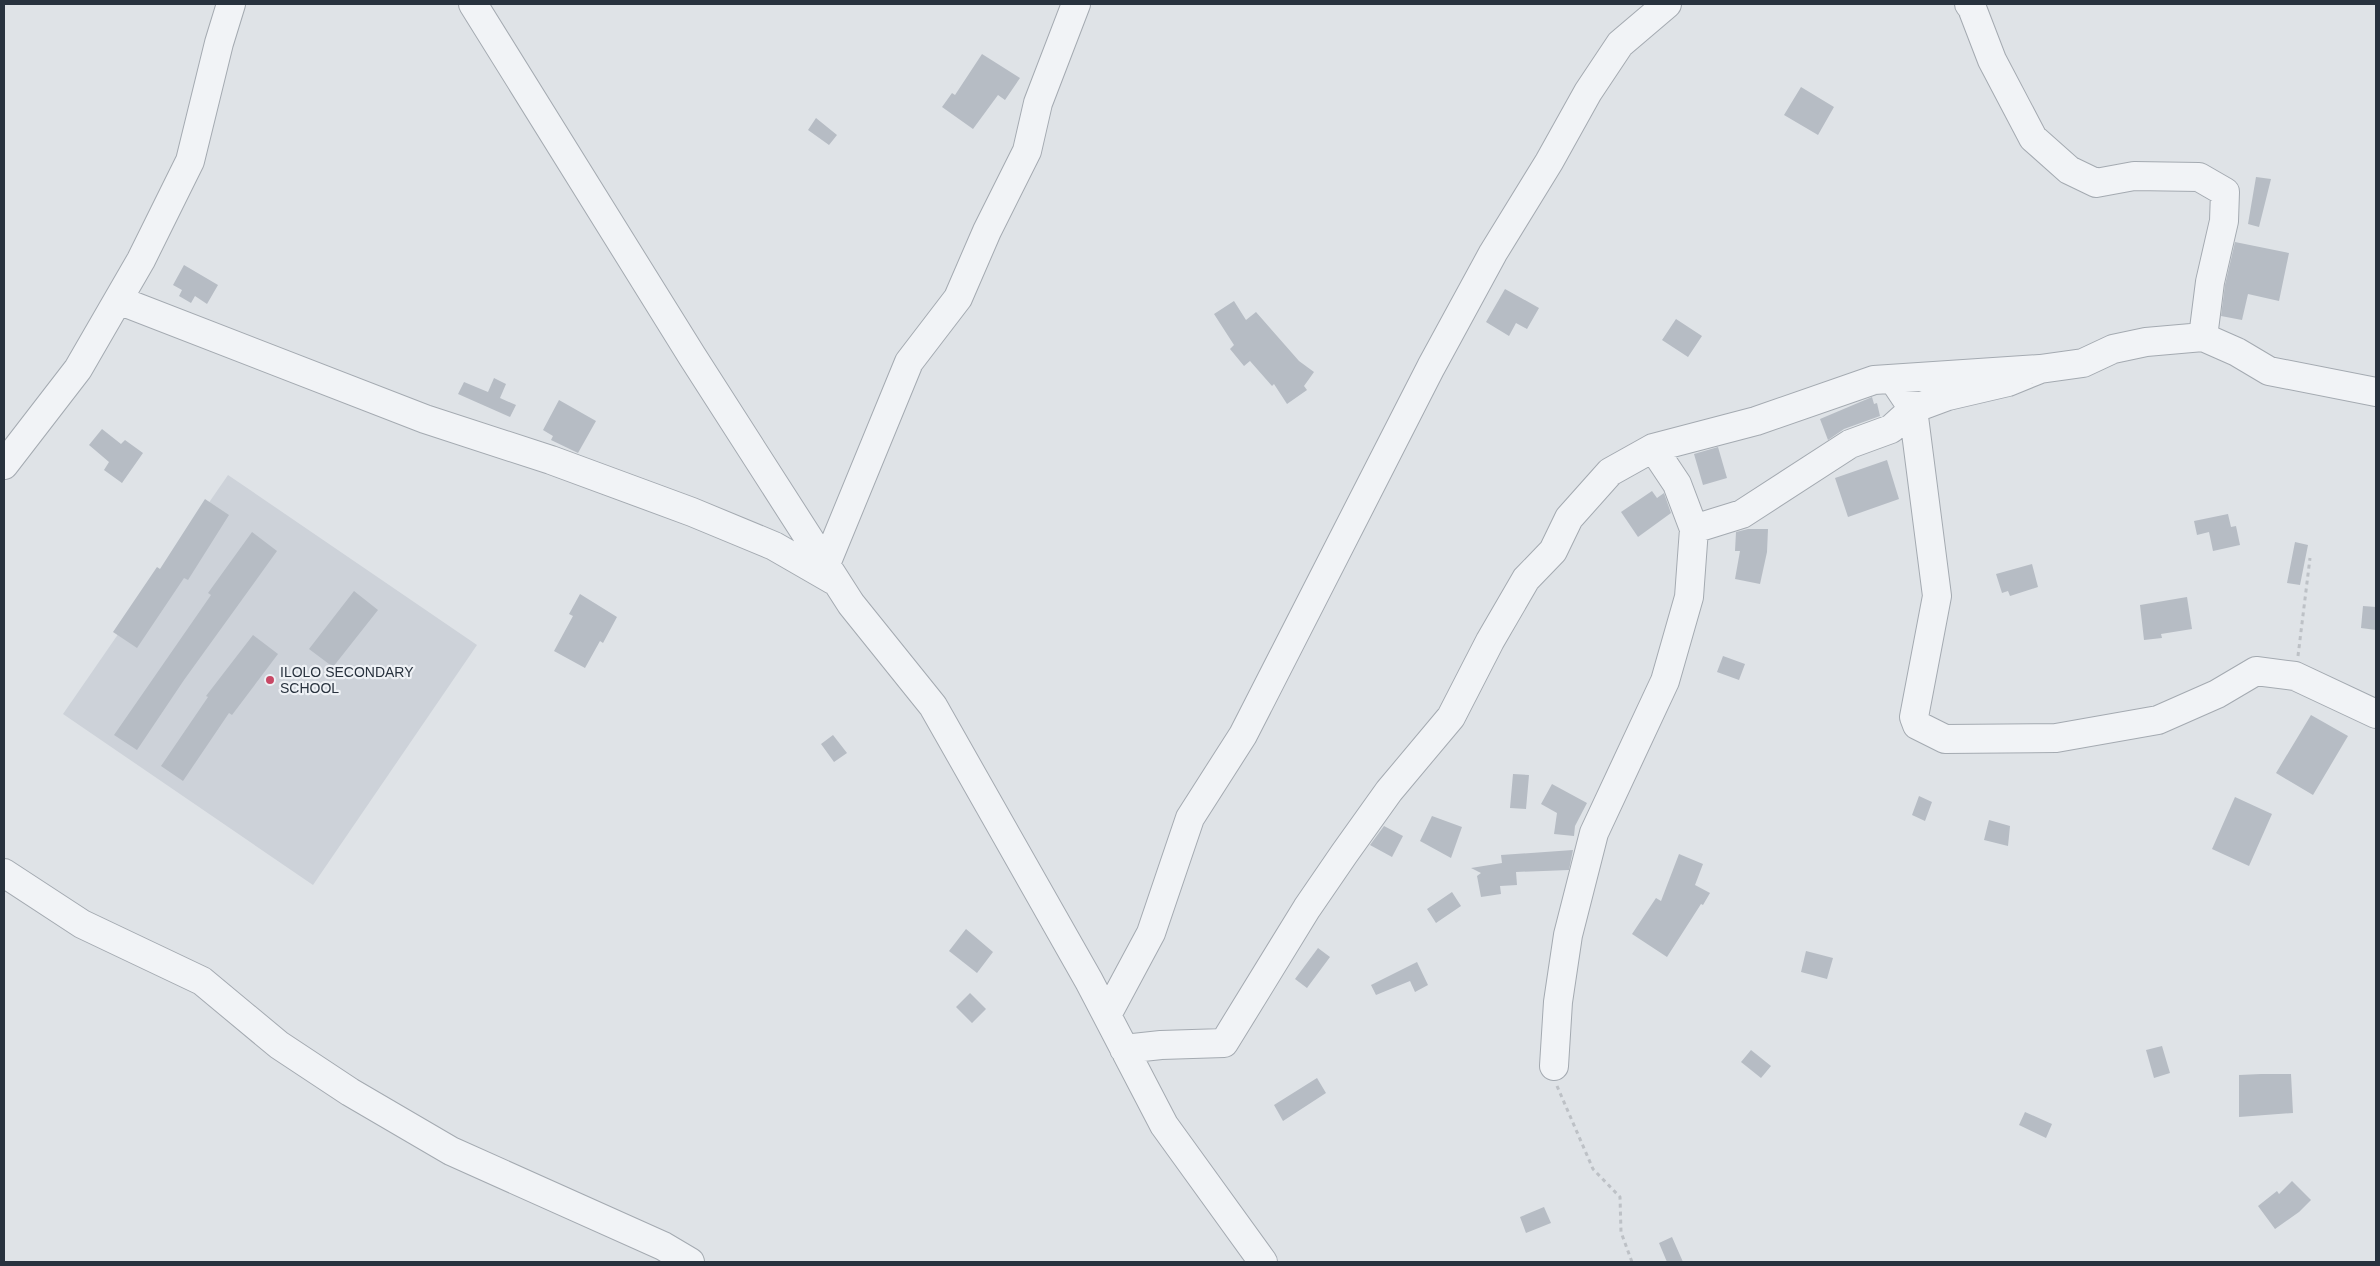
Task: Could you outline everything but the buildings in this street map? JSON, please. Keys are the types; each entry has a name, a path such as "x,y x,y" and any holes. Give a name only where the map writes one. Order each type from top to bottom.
{"street":[{"path":"4,465 78,369 141,260 190,161 219,43 231,4"},
{"path":"473,4 692,356 851,604 933,706 1106,1015 1164,1125 1263,1262"},
{"path":"831,573 909,362 958,298 987,231 1027,151 1038,103 1076,4"},
{"path":"1106,1015 1151,933 1190,818 1243,735 1431,366 1493,253 1549,162 1588,92 1620,44 1667,4"},
{"path":"1969,4 1992,60 2033,138 2069,170 2096,183 2134,176 2199,176 2225,192 2224,221 2210,282 2202,338"},
{"path":"118,300 425,419 551,460 692,512 774,546 831,573"},
{"path":"1124,1049 1161,1045 1224,1043 1307,908 1344,854 1389,791 1451,717 1490,641 1526,579 1553,551 1569,518 1610,472 1653,448 1756,421 1874,380 2040,369 2083,363 2113,349 2146,342 2202,338 2237,352 2269,371 2376,392"},
{"path":"1694,529 1742,514 1850,444 1891,430 1913,409 1948,396 2008,382 2040,369"},
{"path":"1893,379 1913,409 1937,596 1914,717 1917,725 1946,739 2056,738 2158,720 2217,694 2256,671 2295,676 2376,714"},
{"path":"1554,1066 1558,1002 1568,935 1594,833 1665,681 1689,597 1694,529 1677,484 1653,448"},
{"path":"4,874 82,924 202,981 279,1045 350,1092 451,1151 663,1246 690,1262"}],"path":[{"path":"2295,676 2310,558"},
{"path":"1554,1066 1558,1092 1593,1169 1620,1197 1621,1232 1632,1262"}],"shaded area":[{"name":"ILOLO SECONDARY SCHOOL","path":"228,475 477,645 313,885 63,714"}],"place":[{"name":"ILOLO SECONDARY SCHOOL","path":"270,680"}]}
